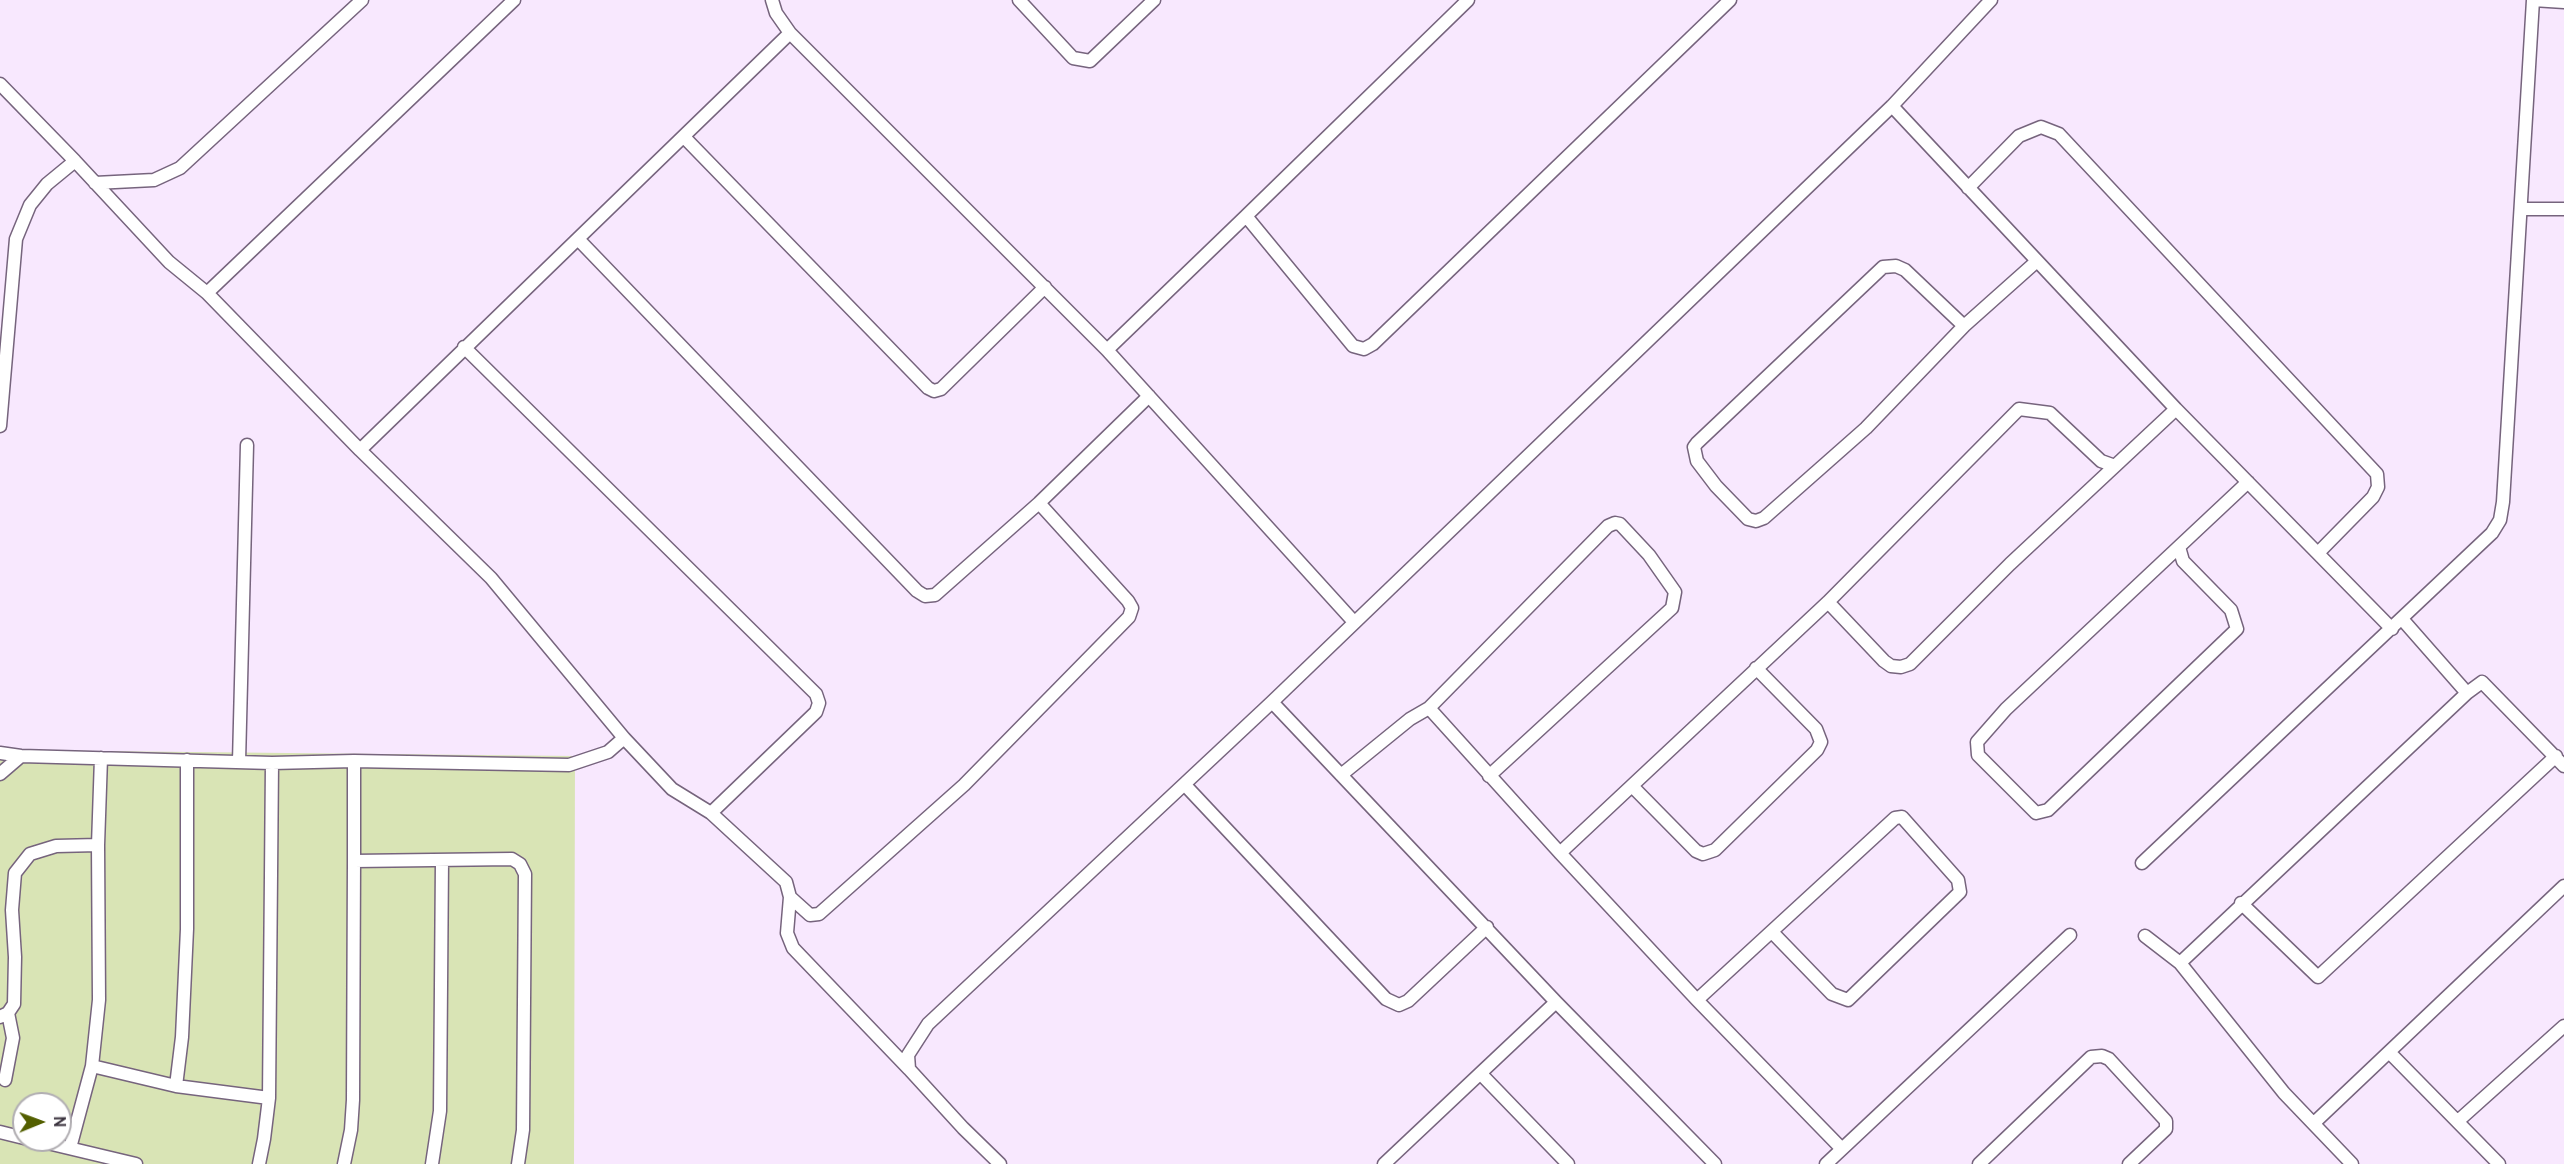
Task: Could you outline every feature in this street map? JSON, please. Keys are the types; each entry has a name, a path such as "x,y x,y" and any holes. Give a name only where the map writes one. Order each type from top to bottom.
{"street":[{"path":"95,183 154,180 180,168 362,0"},
{"path":"207,293 514,0"},
{"path":"772,0 776,13 790,33 1107,350 1354,622"},
{"path":"1019,0 1073,58 1090,61 1154,0"},
{"path":"1107,350 1468,0"},
{"path":"1246,216 1353,346 1364,349 1373,344 1730,0"},
{"path":"909,1069 908,1055 928,1024 1185,785 1892,106 1991,0"},
{"path":"2142,863 2402,620 2492,533 2500,520 2522,209 2533,0 2564,2"},
{"path":"360,450 790,33"},
{"path":"0,84 169,262 207,293 360,450 491,578 624,738 672,789 711,813 786,882 790,897 787,933 794,948 963,1128 1000,1164"},
{"path":"1892,106 2176,409 2319,552 2392,629"},
{"path":"1968,188 2019,136 2041,127 2060,134 2377,474 2378,487 2373,497 2319,552"},
{"path":"684,137 928,388 934,391 941,389 1045,287"},
{"path":"0,426 16,239 30,205 47,184 75,161"},
{"path":"2522,209 2564,210"},
{"path":"578,239 917,591 925,596 935,595 1039,503 1149,396"},
{"path":"1964,326 1905,270 1896,266 1882,267 1697,443 1694,454 1697,461 1716,486 1748,519 1756,521 1764,518 1866,428 1964,326 2037,261"},
{"path":"464,347 816,694 819,703 816,712 711,813"},
{"path":"1560,854 1828,602 2019,409 2050,413 2100,461 2115,466"},
{"path":"1828,602 1884,661 1891,666 1901,667 1910,664 2010,564 2176,409"},
{"path":"239,762 247,445"},
{"path":"2179,547 2183,561 2232,610 2237,629 2049,810 2036,813 1978,755 1977,742 2006,709 2248,482"},
{"path":"790,897 810,915 819,914 964,785 1129,617 1132,608 1128,601 1039,503"},
{"path":"1341,774 1410,719 1429,708 1608,526 1615,523 1620,524 1649,555 1676,592 1672,608 1489,776"},
{"path":"2402,620 2467,693"},
{"path":"1632,786 1696,851 1703,854 1715,850 1817,750 1821,742 1816,729 1756,668"},
{"path":"2180,963 2241,903 2467,693 2482,682 2560,761 2318,976 2241,903"},
{"path":"1272,702 1556,1002 1715,1164"},
{"path":"1429,708 1560,854 1697,1000 1841,1148"},
{"path":"0,753 21,756 272,763 354,761 569,765 608,752 624,738"},
{"path":"0,774 21,756"},
{"path":"72,1141 92,1066 99,1000 98,845 101,758"},
{"path":"176,1086 182,1036 187,928 187,760"},
{"path":"344,1164 351,1130 353,1100 354,761"},
{"path":"259,1164 269,1098 272,763"},
{"path":"1185,785 1386,999 1399,1005 1408,1001 1486,927"},
{"path":"1697,1000 1895,818 1902,818 1958,880 1960,892 1848,1000 1832,994 1772,932"},
{"path":"5,1080 13,1038 4,1015 14,1004 15,957 12,910 15,873 30,854 56,846 98,845"},
{"path":"354,861 512,859 520,864 525,874 523,1130 518,1164"},
{"path":"432,1164 440,1111 442,860"},
{"path":"2314,1123 2564,886"},
{"path":"1826,1164 2070,935"},
{"path":"2145,936 2180,963 2284,1093 2352,1164"},
{"path":"1384,1164 1556,1002"},
{"path":"2458,1121 2564,1026"},
{"path":"2390,1053 2499,1164"},
{"path":"1978,1164 2091,1058 2102,1056 2109,1059 2166,1121 2166,1129 2128,1164"},
{"path":"92,1066 176,1086 269,1098"},
{"path":"1481,1074 1568,1164"},
{"path":"72,1148 136,1164"}],"green space":[{"path":"0,750 575,756 574,1164 0,1164"}]}
